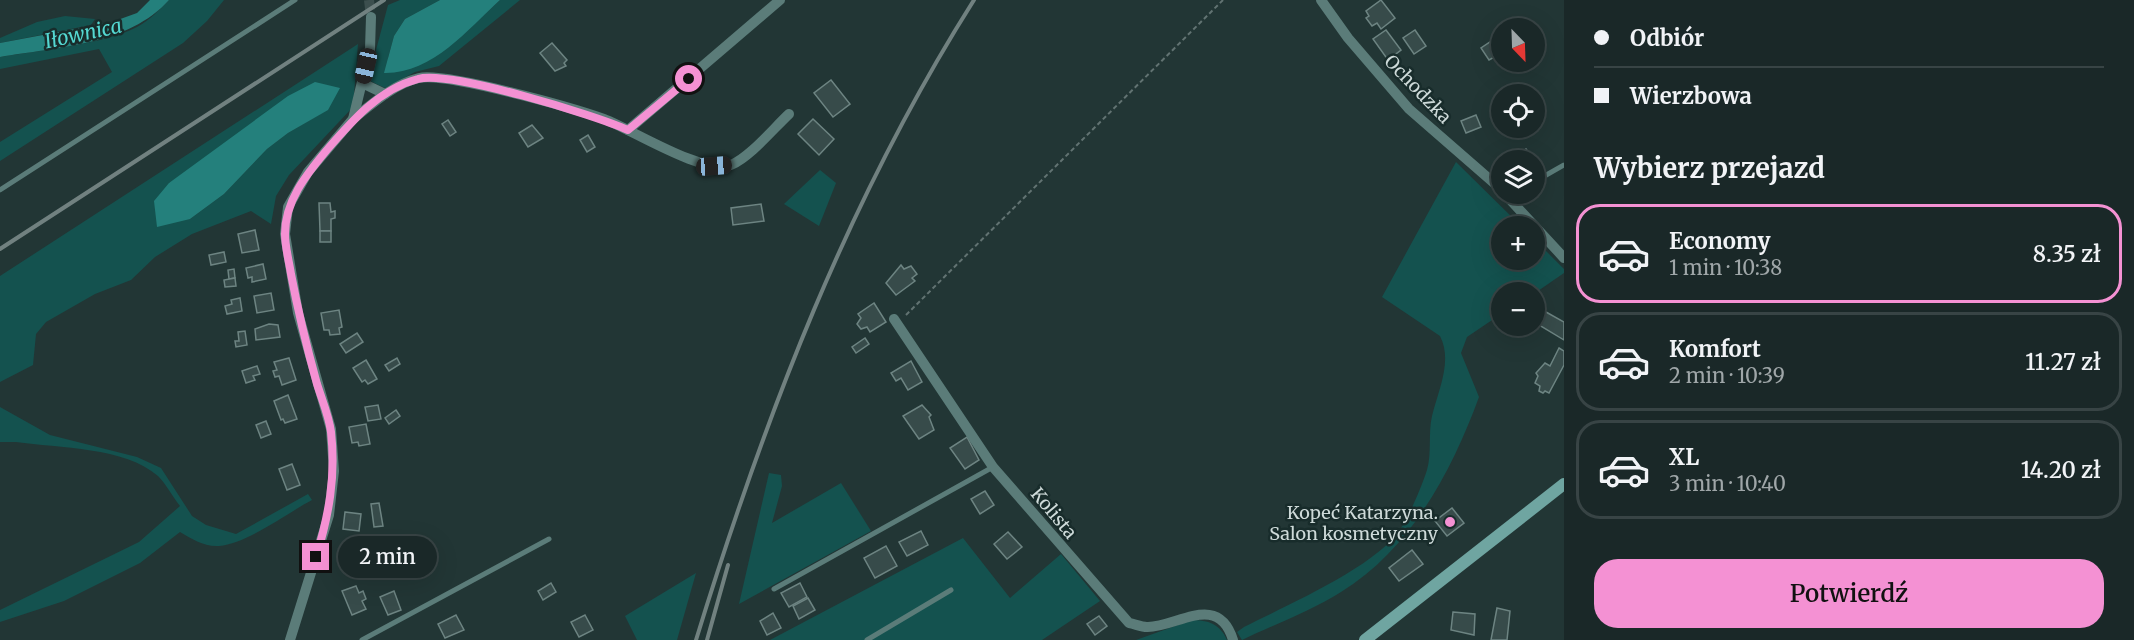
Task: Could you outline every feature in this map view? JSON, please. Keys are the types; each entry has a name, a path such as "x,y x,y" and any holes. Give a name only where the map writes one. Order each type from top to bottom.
{"street":[{"path":"628,130 780,0"},
{"name":"Ochodzka","path":"1321,0 1348,38 1409,109 1491,179"},
{"path":"353,119 370,49 371,17"},
{"path":"290,640 329,515 334,471 331,429 298,313 285,234 288,207 308,172 353,119 385,94 418,78 441,77 605,119 672,152 714,166 730,165 789,114"},
{"path":"362,83 385,94"},
{"name":"Ochodzka","path":"1517,204 1564,258"},
{"name":"Kolista","path":"896,321 993,467 1129,623 1147,627 1168,623 1195,613 1210,615 1223,623 1233,640"},
{"path":"1365,640 1564,484"}],"lane":[{"path":"0,190 295,0"},
{"path":"1545,176 1564,165"},
{"path":"774,589 993,467"},
{"path":"362,640 549,539"},
{"path":"867,640 951,590"}],"path":[{"path":"896,321 1223,0"}],"shaded area":[{"path":"169,0 224,0 207,21 183,43 0,161 0,142 112,72 99,49 0,69 0,57 89,43 123,33 146,21"},
{"path":"400,0 440,0 405,19 394,36 388,58 484,15 500,0 520,0 439,66 415,72 385,88 368,80 388,5"},
{"path":"65,16 95,19 91,25 0,43 0,38 37,22"},
{"path":"358,44 353,107 289,175 276,196 271,224 251,211 192,234 155,257 131,280 95,294 46,322 36,334 33,365 0,382 0,276","holes":["327,110 288,133 267,149 224,194 190,219 169,183"]},
{"path":"1456,162 1491,196 1491,204 1499,204 1511,216 1491,216 1491,270 1545,270 1545,250 1564,269 1564,273 1545,286 1545,282 1491,282 1491,321 1467,337 1461,353 1479,397 1442,480 1408,531 1366,575 1341,592 1305,612 1242,640 1237,632 1244,627 1329,584 1373,557 1401,528 1416,500 1428,463 1432,416 1445,366 1444,346 1440,336 1382,297"},
{"path":"820,170 836,183 819,226 784,204"},
{"path":"0,407 50,435 137,457 161,468 192,516 206,525 236,534 308,494 312,500 254,534 230,544 208,545 180,532 140,563 64,601 0,622 0,610 139,542 180,506 158,476 128,459 91,450 0,442"},
{"path":"769,473 781,475 782,486 772,523 841,483 871,531 739,604"},
{"path":"963,538 1010,598 1061,554 1100,601 1042,640 770,640"},
{"path":"696,573 677,640 637,640 625,616"},
{"path":"1192,620 1213,624 1221,630 1227,640 1136,640"}],"water":[{"name":"Iłownica","path":"150,0 169,0 153,15 113,35 91,42 0,57 0,43 112,22 137,13"},
{"path":"440,0 500,0 461,37 433,58 418,66 384,73 394,36 405,19"},
{"path":"315,82 340,88 328,110 288,133 267,149 224,194 190,219 157,227 154,201 169,183 288,96"}],"building":[{"path":"1381,0 1395,18 1381,29 1377,23 1372,26 1366,18 1369,16 1366,11"},
{"path":"1386,30 1401,50 1388,60 1373,39"},
{"path":"1415,30 1426,46 1414,54 1403,38"},
{"path":"1491,41 1491,59 1489,60 1481,48"},
{"path":"552,43 567,60 564,63 566,66 555,71 540,53"},
{"path":"831,80 850,104 833,117 814,93"},
{"path":"1476,115 1481,127 1466,133 1461,121"},
{"path":"813,119 834,139 819,155 798,134"},
{"path":"448,120 456,132 450,136 442,124"},
{"path":"532,125 543,138 528,147 519,133"},
{"path":"588,135 595,147 587,152 580,140"},
{"path":"319,203 330,203 331,212 335,211 335,218 331,219 331,231 320,231"},
{"path":"761,204 764,221 733,225 731,208"},
{"path":"255,230 259,250 242,253 238,234"},
{"path":"320,231 331,231 331,242 320,242"},
{"path":"224,252 226,262 211,265 209,255"},
{"path":"263,264 266,279 252,282 252,277 248,278 246,268"},
{"path":"901,265 904,269 911,266 917,274 912,278 915,281 896,295 886,283"},
{"path":"234,269 235,278 229,279 228,270"},
{"path":"235,278 236,286 225,287 224,280"},
{"path":"271,293 274,310 257,313 254,296"},
{"path":"240,298 242,311 227,314 225,306 232,304 231,300"},
{"path":"874,303 886,322 870,332 867,327 861,329 857,324 861,318 858,314"},
{"path":"339,310 342,327 339,328 340,334 330,335 329,330 324,330 321,313"},
{"path":"1546,312 1564,322 1564,340 1545,329"},
{"path":"269,324 278,325 280,337 256,340 255,329"},
{"path":"245,331 247,345 236,347 235,341 239,341 238,332"},
{"path":"357,333 363,342 346,353 340,344"},
{"path":"865,338 869,344 856,353 852,347"},
{"path":"1559,348 1564,351 1564,365 1549,393 1545,391 1543,393 1539,391 1540,386 1535,383 1538,376 1536,373 1545,363 1550,366"},
{"path":"289,358 296,380 282,385 279,376 275,377 273,371 277,370 274,362"},
{"path":"397,358 400,364 389,371 385,365"},
{"path":"366,360 377,379 368,384 365,380 362,382 353,368"},
{"path":"911,361 922,382 908,390 901,378 896,381 891,373"},
{"path":"257,366 260,374 253,376 255,380 246,383 242,371"},
{"path":"288,395 297,419 285,423 283,419 281,420 274,401"},
{"path":"378,405 381,419 368,421 365,407"},
{"path":"922,405 931,415 929,417 934,430 919,439 903,416"},
{"path":"396,410 400,416 389,424 385,418"},
{"path":"266,421 271,434 261,438 256,425"},
{"path":"366,424 370,444 359,446 358,442 352,443 349,427"},
{"path":"967,437 979,460 965,469 950,448"},
{"path":"292,464 300,485 287,490 279,469"},
{"path":"985,491 994,505 980,514 971,499"},
{"path":"379,503 383,526 374,527 371,504"},
{"name":"Kopeć Katarzyna. Salon kosmetyczny","path":"1452,508 1464,523 1447,536 1435,521"},
{"path":"345,512 361,514 359,531 343,529"},
{"path":"921,531 928,545 907,556 899,542"},
{"path":"1008,532 1022,547 1007,559 994,544"},
{"path":"886,546 897,566 875,578 864,558"},
{"path":"1412,550 1423,564 1399,581 1389,568"},
{"path":"551,583 556,592 543,600 538,591"},
{"path":"800,583 807,597 789,607 781,593"},
{"path":"356,586 359,593 363,591 366,599 362,601 366,609 352,615 342,591"},
{"path":"394,591 401,610 388,615 380,597"},
{"path":"808,598 815,610 799,619 793,606"},
{"path":"1497,608 1510,611 1507,640 1491,640"},
{"path":"1453,612 1475,614 1474,635 1451,630"},
{"path":"773,613 781,628 767,635 760,621"},
{"path":"456,615 464,630 445,638 438,624"},
{"path":"585,615 593,630 579,637 571,622"},
{"path":"1099,616 1107,626 1095,635 1087,624"}],"tunnel":[{"path":"369,0 371,17"}],"railway":[{"path":"0,249 384,0"},
{"path":"696,640 751,473 814,311 887,152 974,0"},
{"path":"707,640 728,565"}],"place":[{"name":"Kopeć Katarzyna. Salon kosmetyczny","path":"1450,522"}],"route":[{"path":"316,557 329,515 334,471 331,429 298,313 285,234 288,207 308,172 353,119 385,94 418,78 441,77 557,105 605,119 628,130 689,79"}]}
